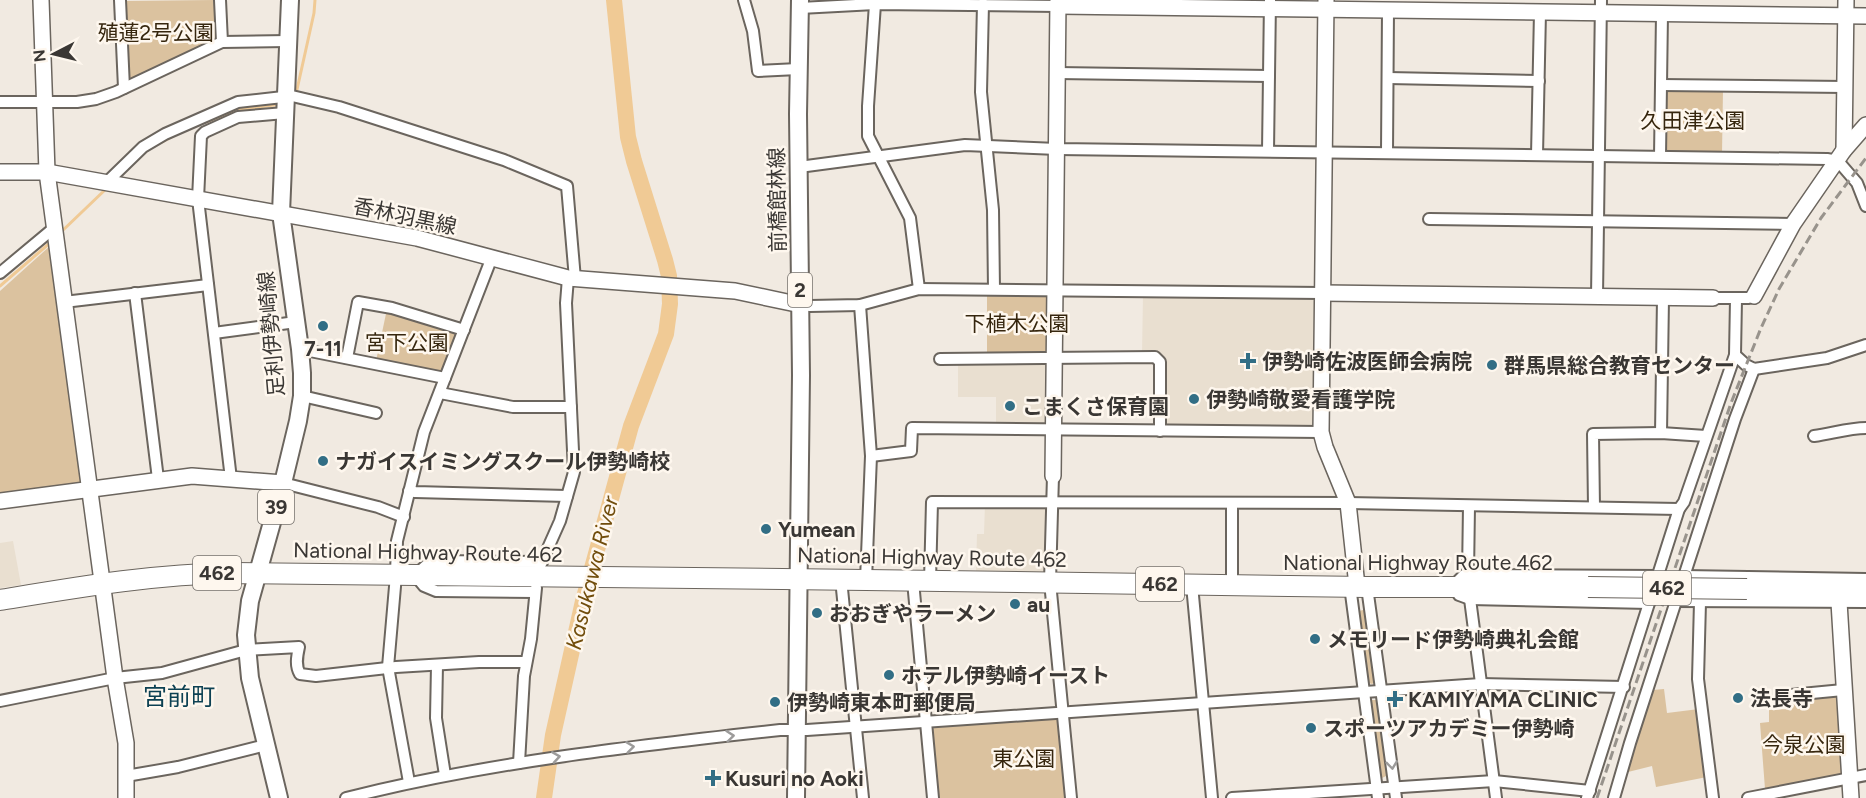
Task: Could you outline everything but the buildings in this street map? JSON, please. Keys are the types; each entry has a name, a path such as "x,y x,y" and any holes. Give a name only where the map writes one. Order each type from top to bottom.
{"highway":[{"name":"National Highway Route 462","path":"0,600 102,583 172,575 257,573 406,575 546,568 623,578 1358,586 1460,581 1588,587 1866,590"}],"main road":[{"name":"足利伊勢崎線","path":"279,798 250,678 246,650 248,612 283,483 302,396 300,349 281,213 289,102 290,0"},
{"name":"前橋館林線","path":"799,580 801,305 798,69 800,4"},
{"name":"2","path":"796,798 799,580"}],"street":[{"path":"41,0 47,172 115,678 126,743 126,798"},
{"path":"120,0 124,88"},
{"path":"220,0 222,42"},
{"path":"744,0 753,31 758,71 798,69"},
{"path":"1058,3 1050,582 1071,798"},
{"path":"800,4 1326,4 1388,10 1540,12 1601,6 1662,14 1846,8 1866,16"},
{"path":"875,4 868,136 910,218 919,289"},
{"path":"983,4 981,92 993,210 994,289"},
{"path":"1268,151 1270,4"},
{"path":"1326,4 1321,432 1348,503 1358,586 1365,692 1377,793"},
{"path":"1597,297 1601,6"},
{"path":"1846,8 1841,155 1857,183 1866,206"},
{"path":"1387,152 1388,10"},
{"path":"1537,155 1540,12"},
{"path":"1660,156 1662,14"},
{"path":"0,102 85,101 116,92 222,42 288,41"},
{"path":"1058,73 1269,76"},
{"path":"1388,78 1539,81"},
{"path":"1661,85 1845,87"},
{"path":"110,183 143,147 165,134 238,102 289,102 339,107 504,160 567,186 571,279 566,303 574,472 546,568 490,561 436,561 429,562 406,575"},
{"path":"231,478 198,199 201,136 238,117 289,102"},
{"path":"801,305 860,305 919,289 1748,298 1754,296 1793,224 1841,155 1866,125"},
{"path":"799,167 965,145 1057,149 1827,159 1841,155"},
{"name":"香林羽黒線","path":"0,172 47,172 417,238 571,279 737,291 801,305"},
{"path":"1429,219 1793,224"},
{"path":"0,273 55,234"},
{"path":"409,782 388,668 406,575 397,541 419,449 492,257"},
{"path":"64,302 208,285"},
{"path":"135,293 158,479"},
{"path":"1661,433 1663,298"},
{"path":"1232,798 1395,792 1494,780 1588,794 1679,509 1684,502 1735,354 1736,298"},
{"path":"347,358 358,302 392,308 464,330"},
{"path":"860,305 871,456 866,580"},
{"path":"214,333 296,322"},
{"path":"1735,354 1746,365 1754,369 1827,358 1866,345"},
{"path":"300,349 445,378"},
{"path":"940,358 1155,357 1160,362 1160,431"},
{"path":"1614,798 1735,419 1754,369"},
{"path":"440,393 513,406 571,407"},
{"path":"302,396 376,413"},
{"path":"871,456 911,451 912,428 1321,432"},
{"path":"1814,436 1847,429 1866,428"},
{"path":"1594,507 1593,434 1661,433 1706,436"},
{"path":"0,501 192,476 283,483 378,507 404,517"},
{"path":"409,490 567,496"},
{"path":"933,798 925,722 921,581 932,502 1348,503 1679,509"},
{"path":"1232,503 1232,585"},
{"path":"1469,506 1459,595 1470,599 1649,603"},
{"path":"406,575 429,589 450,591 536,590 526,662 521,763"},
{"path":"1460,581 1658,576"},
{"path":"1684,576 1866,579"},
{"path":"840,579 863,798"},
{"path":"1192,585 1212,798"},
{"path":"1358,586 1382,691 1395,792"},
{"path":"1470,599 1496,798"},
{"path":"1676,601 1866,602"},
{"path":"1700,602 1698,680 1713,798"},
{"path":"1839,602 1851,798"},
{"path":"0,701 115,678 162,673 246,650 299,647 298,671 304,676 388,668 526,662"},
{"path":"437,665 436,718 445,775"},
{"path":"346,798 445,775 588,752 780,730 856,727 1481,684 1624,687"},
{"path":"1791,695 1843,690"},
{"path":"126,776 178,767 266,745"},
{"path":"1748,798 1866,775"}],"shaded area":[{"path":"1143,295 1311,297 1314,301 1313,425 1310,430 1164,427 1162,360 1142,354"},
{"path":"958,361 1048,362 1046,426 996,425 996,397 958,397"},
{"path":"985,504 1045,504 1048,509 1047,572 976,571 977,534 984,534"},
{"path":"13,541 21,585 0,588 0,543"}],"green space":[{"name":"殖蓮2号公園","path":"214,0 216,2 217,35 215,40 131,80 126,78 123,5 126,1"},
{"name":"久田津公園","path":"1668,89 1723,90 1722,153 1666,153 1664,149 1664,91"},
{"path":"50,246 81,480 79,484 0,494 0,291"},
{"name":"下植木公園","path":"987,293 1047,295 1048,353 987,354"},
{"name":"宮下公園","path":"387,309 455,331 457,335 443,370 438,373 376,361"},
{"path":"1363,610 1367,611 1375,682 1372,684 1366,678 1357,615"},
{"path":"1664,689 1667,713 1699,709 1707,777 1656,787 1652,766 1628,772 1653,690"},
{"name":"今泉公園","path":"1836,696 1839,698 1844,770 1840,775 1765,789 1760,723 1769,722 1769,710 1792,709 1791,699"},
{"path":"1372,700 1377,700 1381,704 1390,774 1382,778 1379,775 1370,703"},
{"name":"東公園","path":"1054,717 1058,720 1067,798 939,798 931,732 934,728"}],"waterway":[{"path":"296,94 315,0"},
{"name":"Kasukawa River","path":"544,798 553,735 583,601 631,426 666,334 670,304 669,276 665,260 628,137 614,0"},
{"path":"206,122 237,110 281,104"},
{"path":"162,142 175,135"},
{"path":"60,233 107,188"},
{"path":"0,286 51,242"}],"railway":[{"path":"1597,798 1731,403 1761,328 1779,289 1821,218 1866,158"}],"place":[{"name":"7-11","path":"323,326"},
{"name":"伊勢崎佐波医師会病院","path":"1248,361"},
{"name":"群馬県総合教育センター","path":"1492,365"},
{"name":"伊勢崎敬愛看護学院","path":"1194,399"},
{"name":"こまくさ保育園","path":"1010,406"},
{"name":"ナガイスイミングスクール伊勢崎校","path":"323,461"},
{"name":"Yumean","path":"766,529"},
{"name":"au","path":"1015,604"},
{"name":"おおぎやラーメン","path":"817,613"},
{"name":"メモリード伊勢崎典礼会館","path":"1315,639"},
{"name":"ホテル伊勢崎イースト","path":"889,675"},
{"name":"法長寺","path":"1738,698"},
{"name":"KAMIYAMA CLINIC","path":"1395,699"},
{"name":"伊勢崎東本町郵便局","path":"775,702"},
{"name":"スポーツアカデミー伊勢崎","path":"1311,728"},
{"name":"Kusuri no Aoki","path":"713,778"}],"district":[{"name":"宮前町","path":"179,696"}]}
